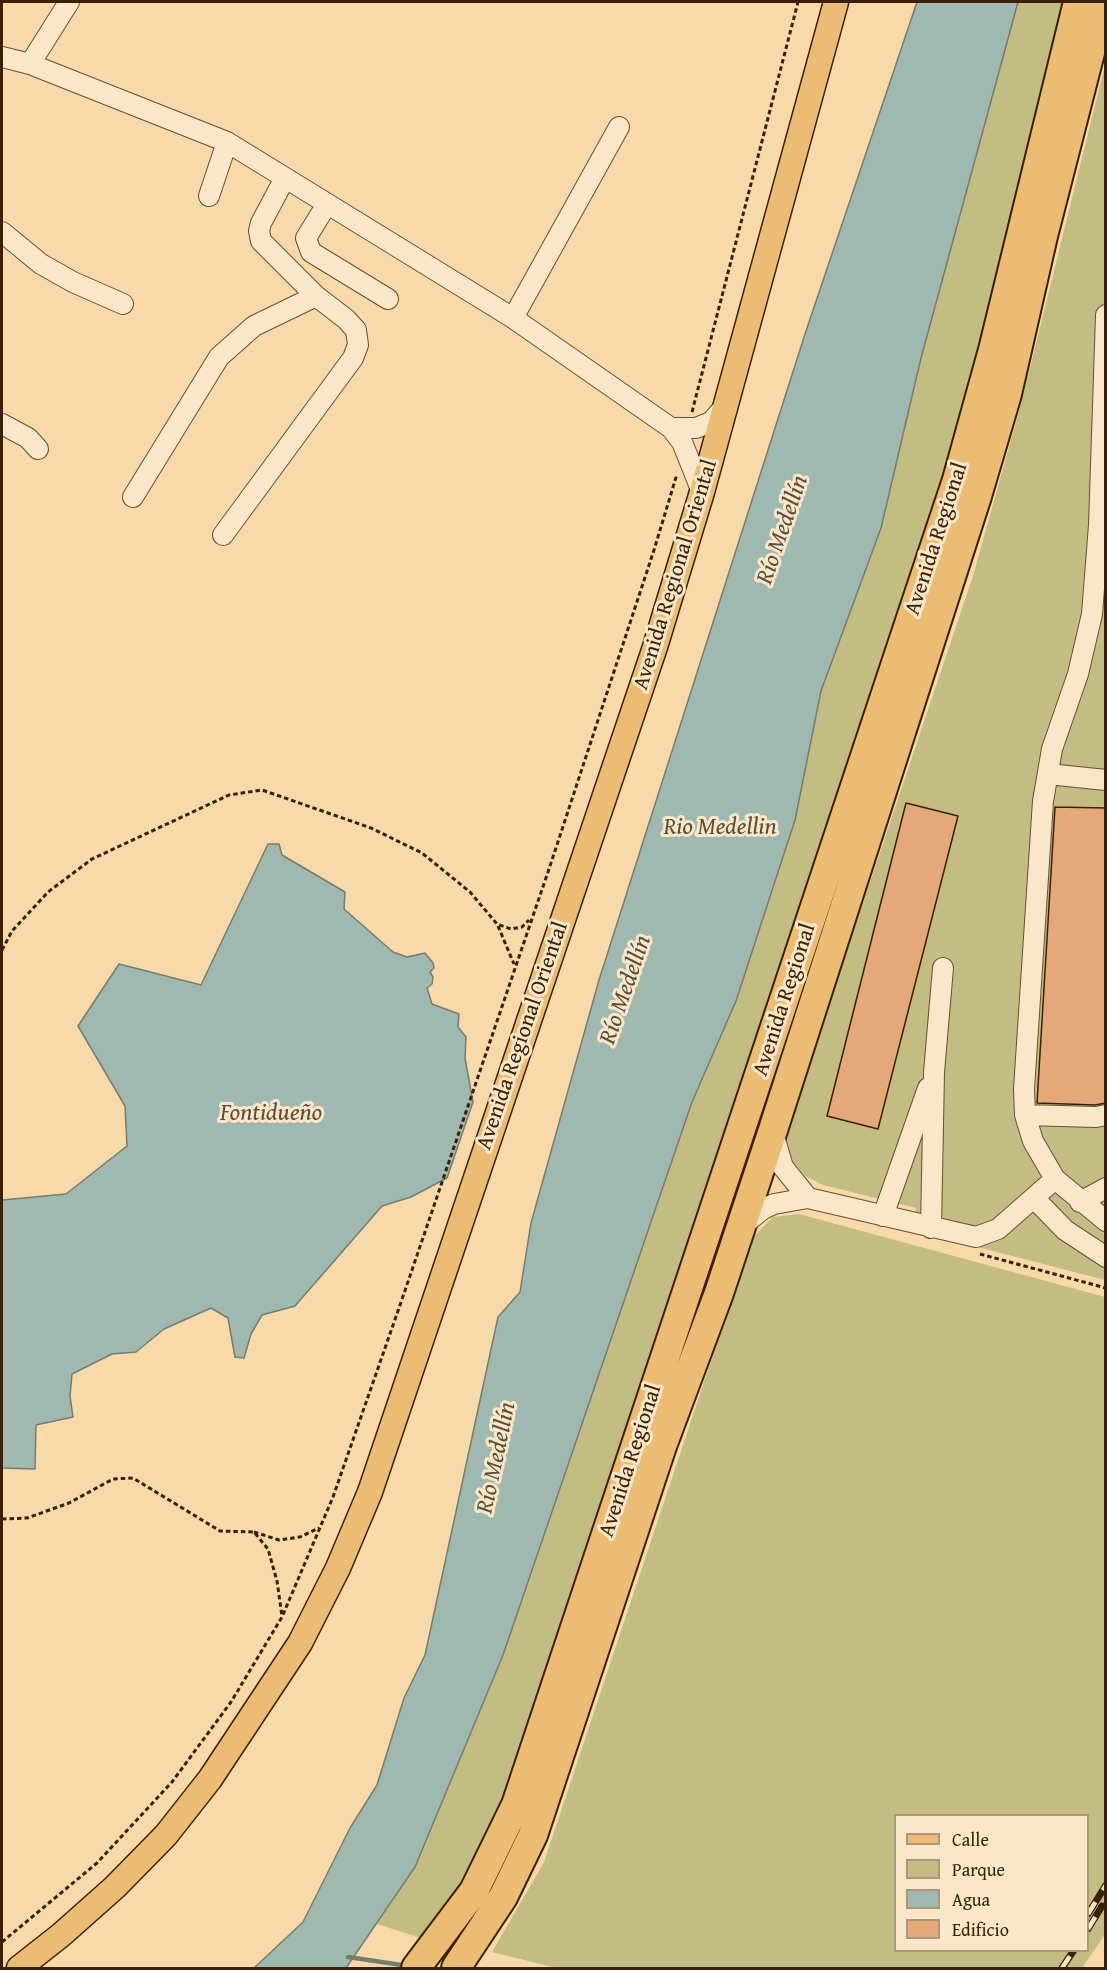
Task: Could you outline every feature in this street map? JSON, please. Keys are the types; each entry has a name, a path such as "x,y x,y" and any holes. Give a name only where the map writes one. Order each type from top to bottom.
{"highway":[{"name":"Avenida Regional","path":"416,1968 438,1942 474,1891 516,1805 887,693 976,417 1078,2"},
{"name":"Avenida Regional","path":"462,1960 503,1897 532,1835 662,1446 741,1228 1001,414 1103,2"}],"main road":[{"name":"Avenida Regional Oriental","path":"19,1968 61,1935 115,1887 166,1835 210,1779 300,1643 338,1568 370,1492 655,648 727,404 836,2"}],"street":[{"path":"30,64 69,2"},
{"path":"2,57 30,64 227,142 513,318 681,435 702,492"},
{"path":"513,318 619,127"},
{"path":"209,196 227,142"},
{"path":"223,535 353,358 358,345 356,330 346,319 316,296 261,241 259,231 261,223 285,178"},
{"path":"327,204 306,237 311,252 388,299"},
{"path":"2,232 41,264 73,282 123,304"},
{"path":"133,497 219,357 254,326 316,296"},
{"path":"1106,315 1099,525 1092,614 1078,674 1052,749 1043,801 1025,1115 1033,1141 1055,1179 1080,1202 1106,1221"},
{"path":"681,435 711,422 727,404"},
{"path":"2,424 28,438 38,449"},
{"path":"1048,774 1106,780"},
{"path":"931,1228 934,1072 943,968"},
{"path":"883,1216 934,1072"},
{"path":"1025,1115 1106,1115"},
{"path":"772,1133 783,1167 808,1198"},
{"path":"741,1228 763,1209 774,1204 808,1198 976,1237 998,1229 1055,1179"},
{"path":"1080,1202 1106,1188"},
{"path":"1034,1198 1065,1230 1106,1257"}],"path":[{"path":"2,1942 97,1863 172,1782 231,1702 282,1617 321,1527 531,919 654,550 681,435 798,2"},
{"path":"2,950 12,931 48,892 92,859 229,795 262,790 371,828 422,853 470,892 497,924 507,942 514,965"},
{"path":"497,924 511,929 522,927 531,919"},
{"path":"969,1251 1106,1288"},
{"path":"2,1519 27,1518 69,1503 113,1479 133,1478 220,1531 254,1532 279,1540 300,1537 321,1527"},
{"path":"254,1532 268,1549 277,1581 282,1617"}],"green space":[{"path":"1018,2 1068,2 993,306 929,536 526,1743 479,1851 427,1940 377,1924 415,1867 503,1655 692,1102 736,1001 795,820 821,691 881,528 921,358"},
{"path":"1105,65 1105,1280 912,1230 916,1208 823,1185 805,1176 790,1158 785,1135 973,576 1021,404"},
{"path":"799,1214 1105,1297 1106,1933 1082,1968 557,1968 492,1952 544,1862 752,1238 773,1217"}],"water":[{"name":"Rio Medellin","path":"917,2 1018,2 921,358 881,528 821,691 795,820 736,1001 692,1102 503,1655 415,1867 346,1968 254,1968 303,1922 350,1828 377,1785 404,1698 425,1655 498,1317 520,1292 531,1223 599,980 805,334"},
{"name":"Fontidueño","path":"268,844 279,844 282,855 345,892 344,909 393,952 407,957 425,953 433,963 434,968 430,972 433,977 432,984 427,988 432,1004 459,1014 458,1027 466,1037 465,1058 473,1102 447,1178 411,1197 382,1206 295,1306 262,1315 251,1334 244,1358 235,1357 228,1318 211,1308 164,1329 136,1352 112,1354 72,1374 70,1396 73,1417 36,1425 35,1469 2,1468 2,1200 66,1194 127,1146 125,1106 78,1026 119,964 201,985"}],"building":[{"path":"906,803 958,816 878,1129 827,1116"},
{"path":"1055,807 1106,808 1106,1103 1095,1105 1037,1103"}],"waterway":[{"path":"348,1957 408,1966"}],"railway":[{"path":"1089,1912 1106,1885"},
{"path":"1089,1927 1102,1906"},
{"path":"1062,1968 1073,1952"}],"water label":[{"name":"Río Medellín","path":"783,530"},
{"name":"Río Medellín","path":"626,990"},
{"name":"Río Medellín","path":"497,1458"}]}
